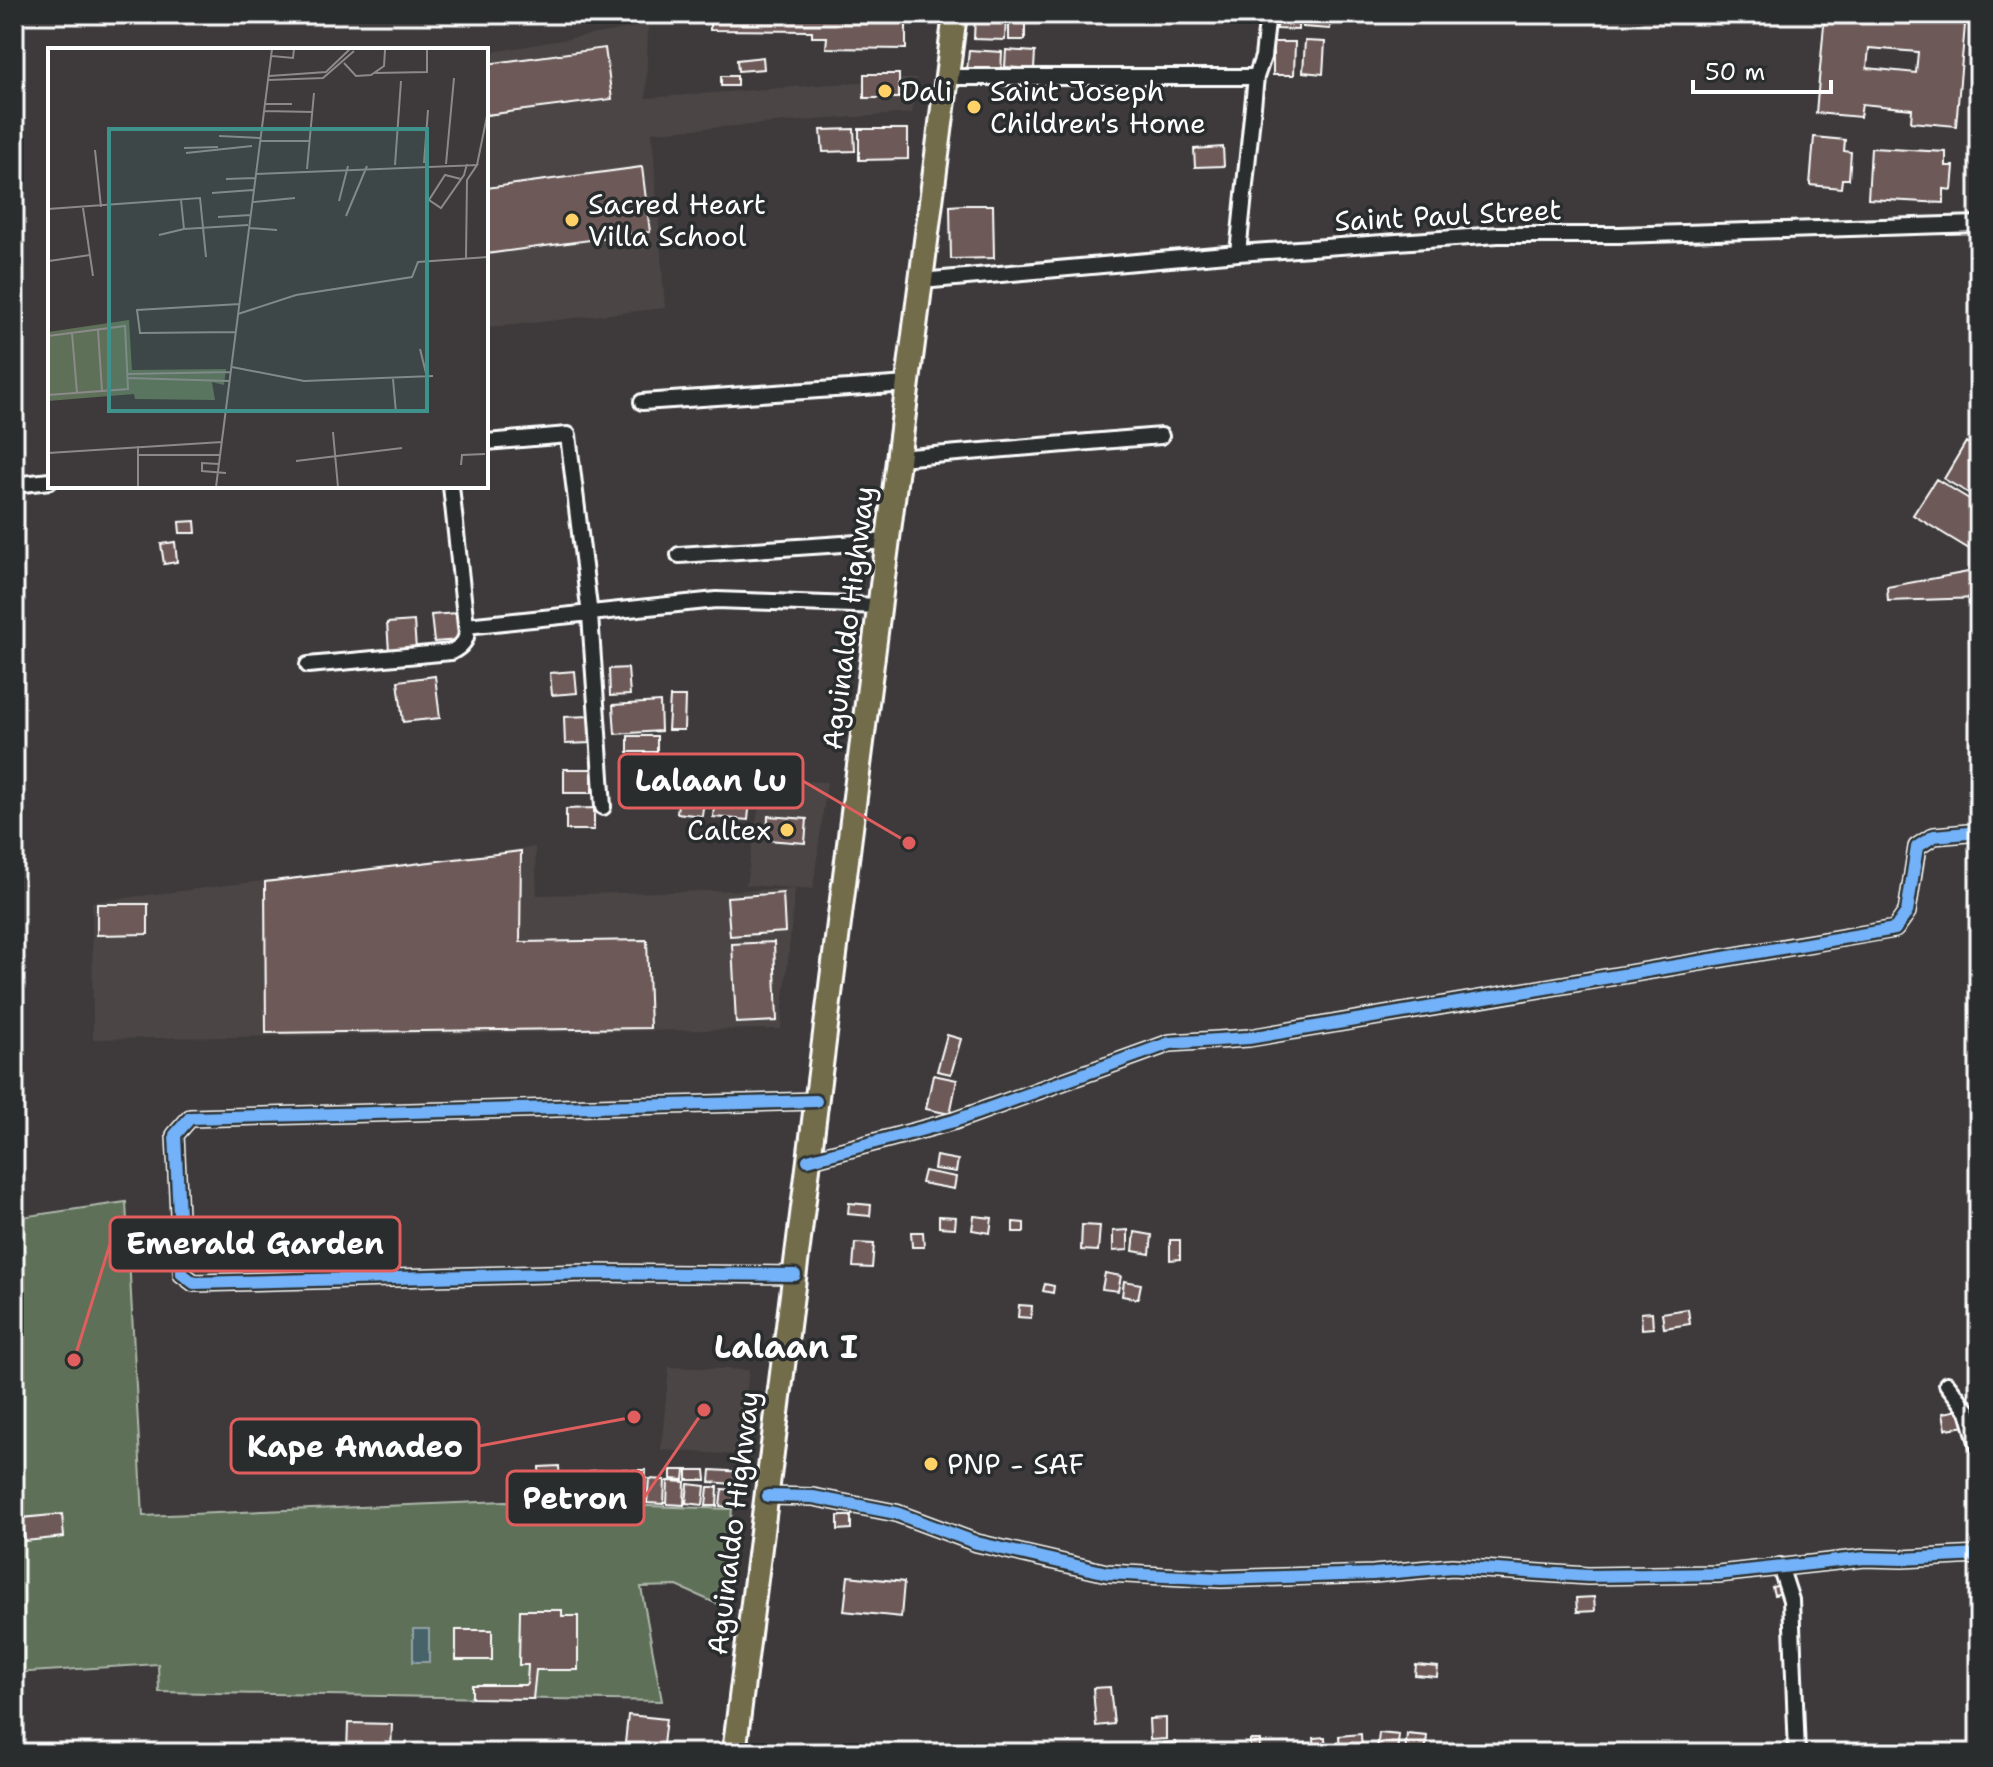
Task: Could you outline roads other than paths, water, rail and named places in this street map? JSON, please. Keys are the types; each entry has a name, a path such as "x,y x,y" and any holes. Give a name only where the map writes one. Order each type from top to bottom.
{"main road":[{"name":"Aguinaldo Highway","path":"734,1753 955,14"}],"street":[{"path":"1238,253 1256,77 1263,57 1268,14"},
{"path":"947,77 1256,77"},
{"name":"Saint Paul Street","path":"921,281 1238,253 1498,235 1619,235 1979,224"},
{"path":"642,402 908,384"},
{"path":"488,442 568,435 590,615 603,807"},
{"path":"898,458 1161,436"},
{"path":"14,485 48,481"},
{"path":"308,665 451,652 464,644 468,634 451,488"},
{"path":"679,555 887,541"},
{"path":"466,626 716,600 880,606"},
{"path":"808,1160 954,1121 1170,1043 1249,1038 1895,929 1907,912 1917,847 1934,836 1979,832"},
{"path":"795,1275 587,1273 194,1283 182,1274 175,1135 190,1118 816,1101"},
{"path":"1947,1384 1968,1411 1979,1449"},
{"path":"768,1496 813,1497 896,1513 977,1543 1107,1573 1221,1579 1373,1574 1452,1567 1588,1576 1718,1574 1865,1558 1979,1555"},
{"path":"1780,1566 1791,1600 1797,1753"}],"water":[{"path":"413,1629 429,1629 429,1662 413,1662"}],"place":[{"name":"Dali","path":"885,91"},
{"name":"Saint Joseph Children's Home","path":"974,107"},
{"name":"Sacred Heart Villa School","path":"572,220"},
{"name":"Caltex","path":"787,830"},
{"name":"Lalaan Lu","path":"909,843"},
{"name":"Emerald Garden","path":"74,1360"},
{"name":"Petron","path":"704,1410"},
{"name":"Kape Amadeo","path":"634,1417"},
{"name":"PNP - SAF","path":"931,1464"}],"district":[{"name":"Lalaan I","path":"786,1347"}]}
